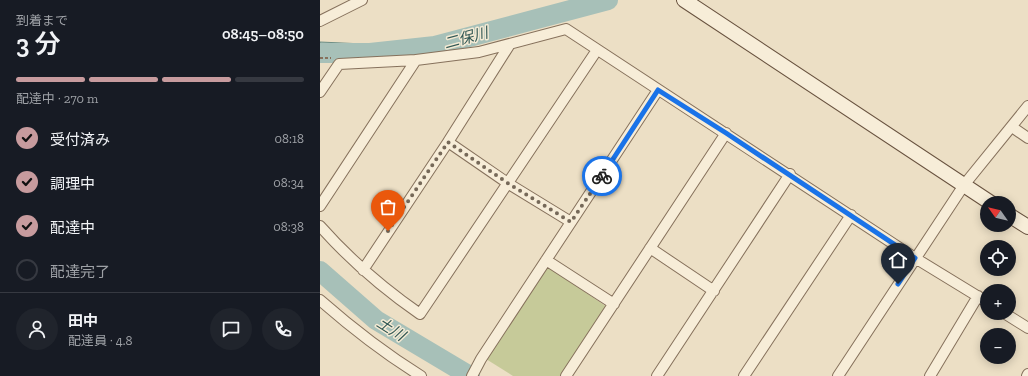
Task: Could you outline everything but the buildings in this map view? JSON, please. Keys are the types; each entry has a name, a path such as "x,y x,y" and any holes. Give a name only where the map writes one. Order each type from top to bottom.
{"street":[{"path":"320,21 362,0"},
{"path":"684,0 980,196"},
{"path":"320,92 338,64 416,60 479,52 566,29 658,90 790,174 915,258 978,296 930,376"},
{"path":"363,270 448,142 510,44"},
{"path":"320,226 348,257 395,296 420,314 509,184 597,50"},
{"path":"320,206 416,60"},
{"path":"472,376 481,359 658,90"},
{"path":"838,376 964,185 1028,106"},
{"path":"1012,127 1028,138"},
{"path":"566,376 726,133"},
{"path":"448,142 509,184 571,222"},
{"path":"657,376 790,174"},
{"path":"744,376 851,215"},
{"path":"1016,219 1028,227"},
{"path":"650,248 714,291"},
{"path":"546,260 614,304"},
{"path":"320,300 384,353 421,376"},
{"path":"1015,320 1028,328"}],"green space":[{"path":"547,266 607,307 561,376 513,376 486,359"}],"water":[{"path":"320,42 364,44 361,57 320,55"}],"waterway":[{"name":"二保川","path":"320,53 370,53 435,46 608,0"},
{"name":"土川","path":"320,271 376,320 470,376"}],"way so far":[{"path":"388,231 448,142 509,184 571,222 602,176"}],"route":[{"path":"602,176 658,90 726,133 915,258 898,284"}]}
